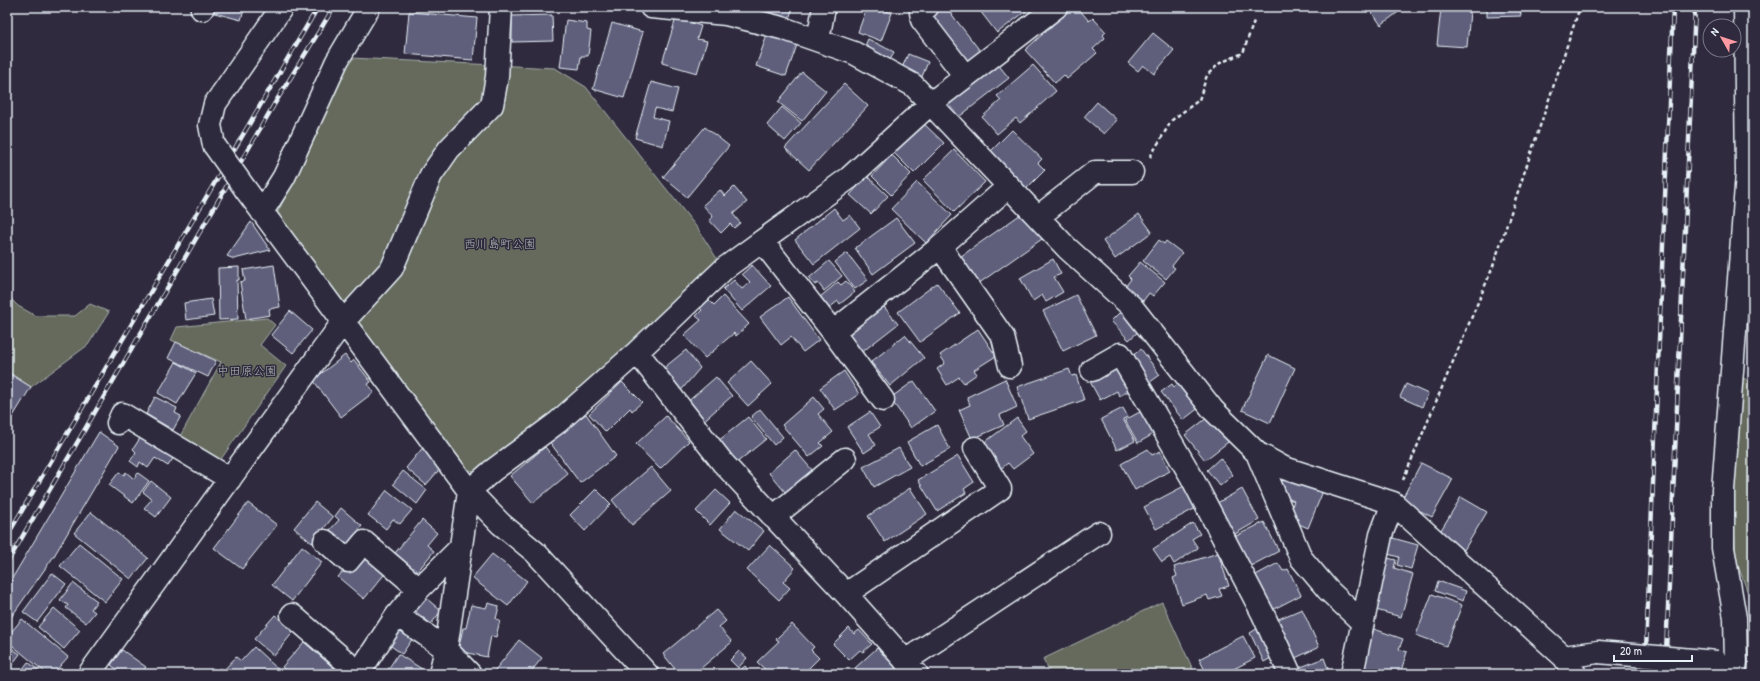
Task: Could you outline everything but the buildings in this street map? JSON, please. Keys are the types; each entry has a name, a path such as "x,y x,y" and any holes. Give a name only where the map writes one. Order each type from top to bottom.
{"street":[{"path":"282,7 215,104 210,125 214,145 343,322 469,490 501,524 535,552 647,674"},
{"path":"262,212 284,177 337,61 369,7"},
{"path":"91,673 343,322 392,268 431,175 449,149 492,105 497,77 501,7"},
{"path":"651,7 726,14 782,28 854,53 913,85 1067,248 1132,307 1213,410 1257,453 1284,468 1393,503 1569,666 1598,652 1729,666 1735,618 1722,548 1723,490 1747,173 1745,7"},
{"path":"818,40 824,7"},
{"path":"927,7 921,12 922,20 965,76"},
{"path":"440,674 446,649 469,490 558,422 637,352 725,268 849,178 930,104 1056,7"},
{"path":"1038,217 1095,172 1132,172"},
{"path":"833,332 940,247 1009,186"},
{"path":"762,241 833,332 883,400"},
{"path":"940,247 1003,337 1010,366"},
{"path":"637,352 723,463 846,594 911,667 1099,533"},
{"path":"1092,370 1120,354 1191,476 1263,614 1290,674"},
{"path":"118,423 122,414 230,479"},
{"path":"846,594 1000,489 975,448"},
{"path":"1257,453 1301,558 1328,590 1362,623"},
{"path":"774,517 845,459"},
{"path":"1352,674 1381,535 1393,503"},
{"path":"325,541 348,561 364,542 419,589"},
{"path":"292,615 358,673 397,615 419,589 460,548"},
{"path":"397,615 446,649 470,674"}],"path":[{"path":"1393,503 1492,269 1580,7"},
{"path":"1132,172 1145,166 1172,120 1199,100 1207,75 1220,63 1243,53 1254,21"}],"green space":[{"name":"西川島町公園","path":"351,58 555,68 586,87 698,229 721,265 554,418 475,471 463,469 275,218"},
{"path":"7,295 18,306 36,316 75,316 90,304 109,312 88,345 31,387 7,371"},
{"name":"中田原公園","path":"267,318 275,325 260,345 286,366 219,462 178,440 221,362 171,340 177,327"},
{"path":"1742,377 1753,384 1753,607 1736,560 1732,493"},
{"path":"1162,602 1195,674 1051,674 1043,659"}],"railway":[{"path":"7,536 318,7"},
{"path":"7,563 275,103 334,7"},
{"path":"1645,674 1673,7"},
{"path":"1665,674 1695,7"}]}
